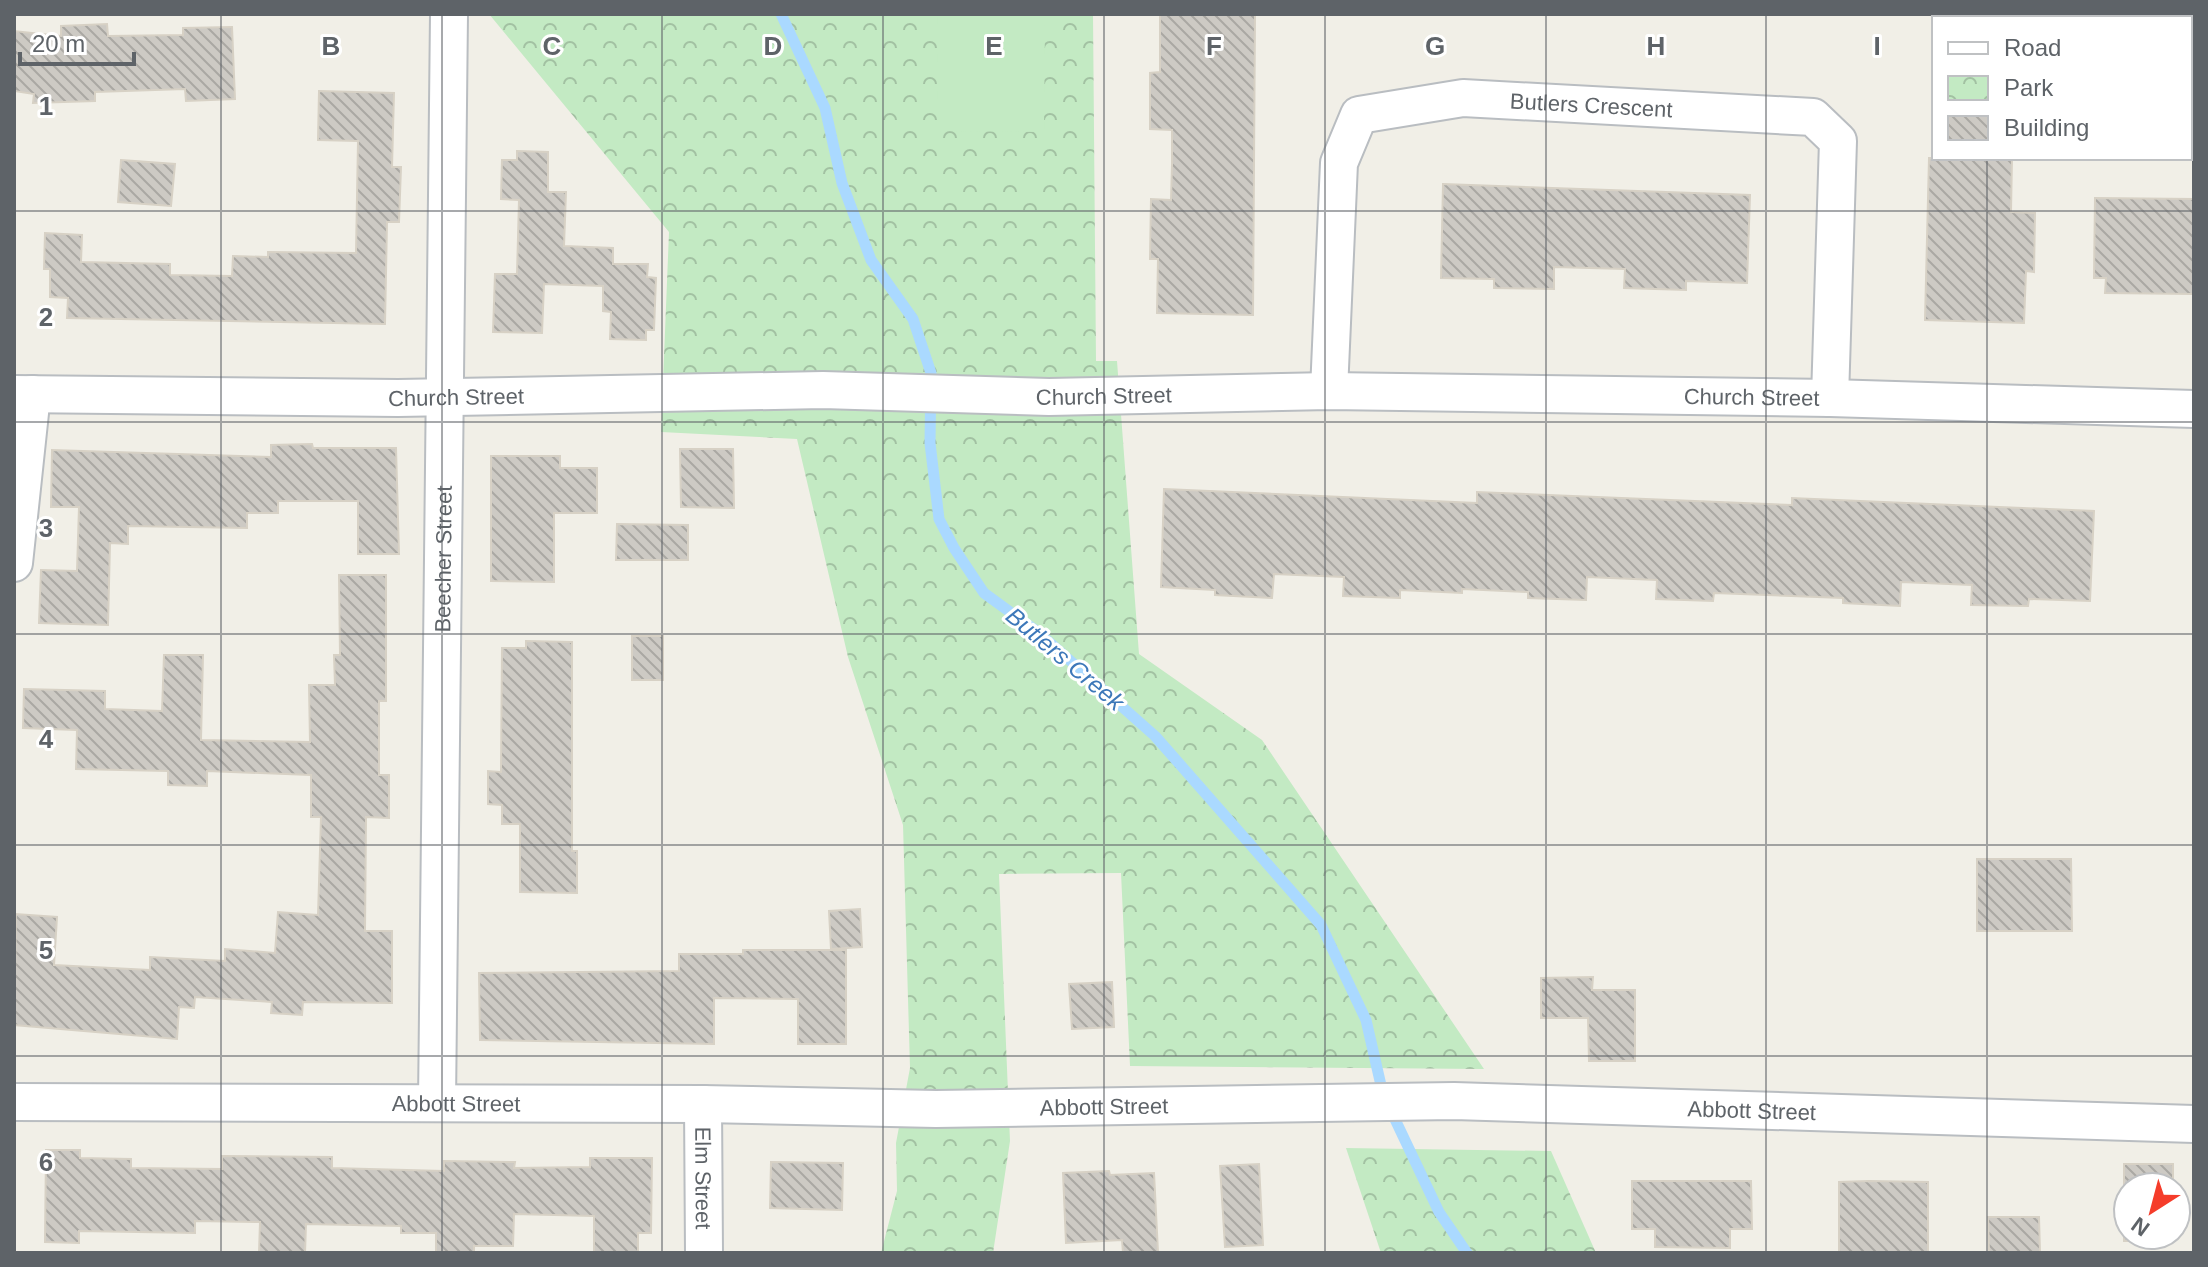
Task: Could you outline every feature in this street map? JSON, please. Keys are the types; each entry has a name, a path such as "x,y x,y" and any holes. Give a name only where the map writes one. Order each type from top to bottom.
{"street":[{"name":"Beecher Street","path":"437,1103 449,14"},
{"name":"Butlers Crescent","path":"1329,391 1339,163 1359,115 1463,98 1813,117 1838,141 1830,398"},
{"name":"Church Street","path":"23,394 444,398 823,390 1002,395 1329,391 1830,398 2194,409"},
{"path":"14,563 23,394"},
{"name":"Abbott Street","path":"14,1102 703,1104 936,1109 1454,1101 2194,1124"},
{"name":"Elm Street","path":"703,1104 704,1253"}],"green space":[{"path":"489,14 1093,14 1096,361 1117,361 1139,654 1262,740 1484,1069 1130,1066 1121,873 999,874 1010,1141 993,1253 881,1253 897,1191 896,1143 910,1068 903,825 848,657 797,439 661,432 669,232"},
{"path":"938,14 1045,14 1044,132 937,131"},
{"path":"1346,1148 1551,1151 1596,1253 1381,1253"}],"building":[{"path":"1160,14 1255,14 1253,315 1157,313 1158,259 1150,259 1151,199 1171,200 1172,165 1172,130 1150,129 1150,73 1160,72"},
{"path":"107,24 108,36 183,35 183,28 232,27 235,99 186,101 185,89 95,92 95,101 33,103 34,94 14,91 14,31 61,36 61,26"},
{"path":"319,91 394,93 392,167 401,167 399,222 387,222 385,324 67,318 68,298 50,297 50,269 44,269 45,233 82,235 81,262 170,264 170,275 232,276 233,256 268,257 268,252 356,253 358,141 318,140"},
{"path":"517,151 548,152 548,192 566,192 564,246 613,248 613,264 648,264 647,277 656,278 654,330 646,330 646,340 610,339 611,312 603,311 603,286 544,284 542,333 493,332 495,274 517,274 519,200 501,199 502,160 517,160"},
{"path":"1929,158 2012,160 2011,212 2035,213 2034,272 2026,271 2024,323 1925,320"},
{"path":"121,160 175,164 171,206 118,202"},
{"path":"1443,184 1750,195 1747,283 1686,281 1686,290 1624,288 1625,269 1554,267 1554,289 1494,288 1494,279 1441,278"},
{"path":"2095,198 2194,199 2194,294 2105,293 2106,278 2094,278"},
{"path":"312,444 313,448 396,448 399,554 358,554 358,501 278,501 278,513 247,513 247,528 128,526 128,544 110,543 108,625 39,623 41,570 77,571 79,507 51,507 52,450 271,457 271,445"},
{"path":"680,449 733,449 734,508 681,507"},
{"path":"491,456 560,456 560,468 597,468 597,513 554,513 554,582 491,581"},
{"path":"1164,489 1477,503 1477,492 1792,505 1792,498 2094,511 2090,601 2029,599 2028,606 1971,605 1972,585 1901,582 1900,606 1843,603 1843,598 1714,593 1713,601 1656,599 1657,580 1587,577 1586,600 1528,598 1528,592 1462,589 1462,593 1400,590 1400,598 1343,596 1344,577 1274,574 1272,598 1215,595 1215,590 1161,587"},
{"path":"617,524 688,525 688,560 616,560"},
{"path":"339,575 386,575 386,701 379,701 379,775 389,775 389,818 366,817 365,931 392,931 392,1003 303,1002 302,1015 271,1013 272,1002 195,997 194,1008 179,1007 177,1039 14,1025 16,914 57,917 54,965 150,970 150,957 225,961 225,949 275,953 278,912 318,915 321,817 311,817 311,775 207,771 207,786 168,785 168,771 76,769 77,730 23,728 24,689 105,691 105,709 162,711 164,655 203,655 201,740 310,742 309,685 335,685 334,655 340,655"},
{"path":"632,636 663,636 663,680 632,680"},
{"path":"526,641 572,642 572,851 577,851 577,893 520,892 520,824 502,824 502,805 488,804 488,771 501,772 502,648 526,648"},
{"path":"1977,859 2071,859 2072,931 1977,931"},
{"path":"860,909 862,947 831,949 829,911"},
{"path":"743,950 846,950 846,1044 798,1044 798,999 714,998 714,1044 480,1040 479,973 679,971 679,954 743,954"},
{"path":"1593,977 1592,990 1635,990 1635,1061 1589,1061 1588,1018 1541,1018 1541,978"},
{"path":"1112,982 1114,1027 1072,1029 1069,984"},
{"path":"46,1150 80,1150 80,1158 131,1159 131,1168 222,1169 222,1156 332,1157 332,1168 444,1171 444,1161 515,1162 514,1168 590,1167 590,1158 652,1158 651,1233 638,1233 638,1253 594,1253 594,1216 514,1214 513,1246 474,1246 474,1253 436,1253 436,1233 401,1233 401,1226 306,1224 305,1253 259,1253 260,1222 195,1221 195,1233 79,1231 79,1243 45,1242"},
{"path":"771,1162 843,1163 842,1210 770,1208"},
{"path":"1259,1164 1263,1245 1225,1247 1220,1166"},
{"path":"2124,1164 2173,1164 2173,1171 2124,1171"},
{"path":"1109,1171 1110,1175 1154,1173 1158,1252 1123,1253 1122,1240 1066,1243 1063,1173"},
{"path":"1632,1181 1751,1181 1752,1229 1730,1229 1730,1248 1655,1247 1655,1229 1632,1229"},
{"path":"1839,1182 1928,1182 1928,1253 1839,1253"},
{"path":"1988,1217 2039,1217 2040,1253 1989,1253"}],"waterway":[{"name":"Butlers Creek","path":"781,14 825,108 842,183 871,260 913,319 931,373 930,443 939,519 954,548 984,593 1039,633 1155,736 1321,925 1366,1020 1383,1094 1439,1212 1467,1253"}]}
